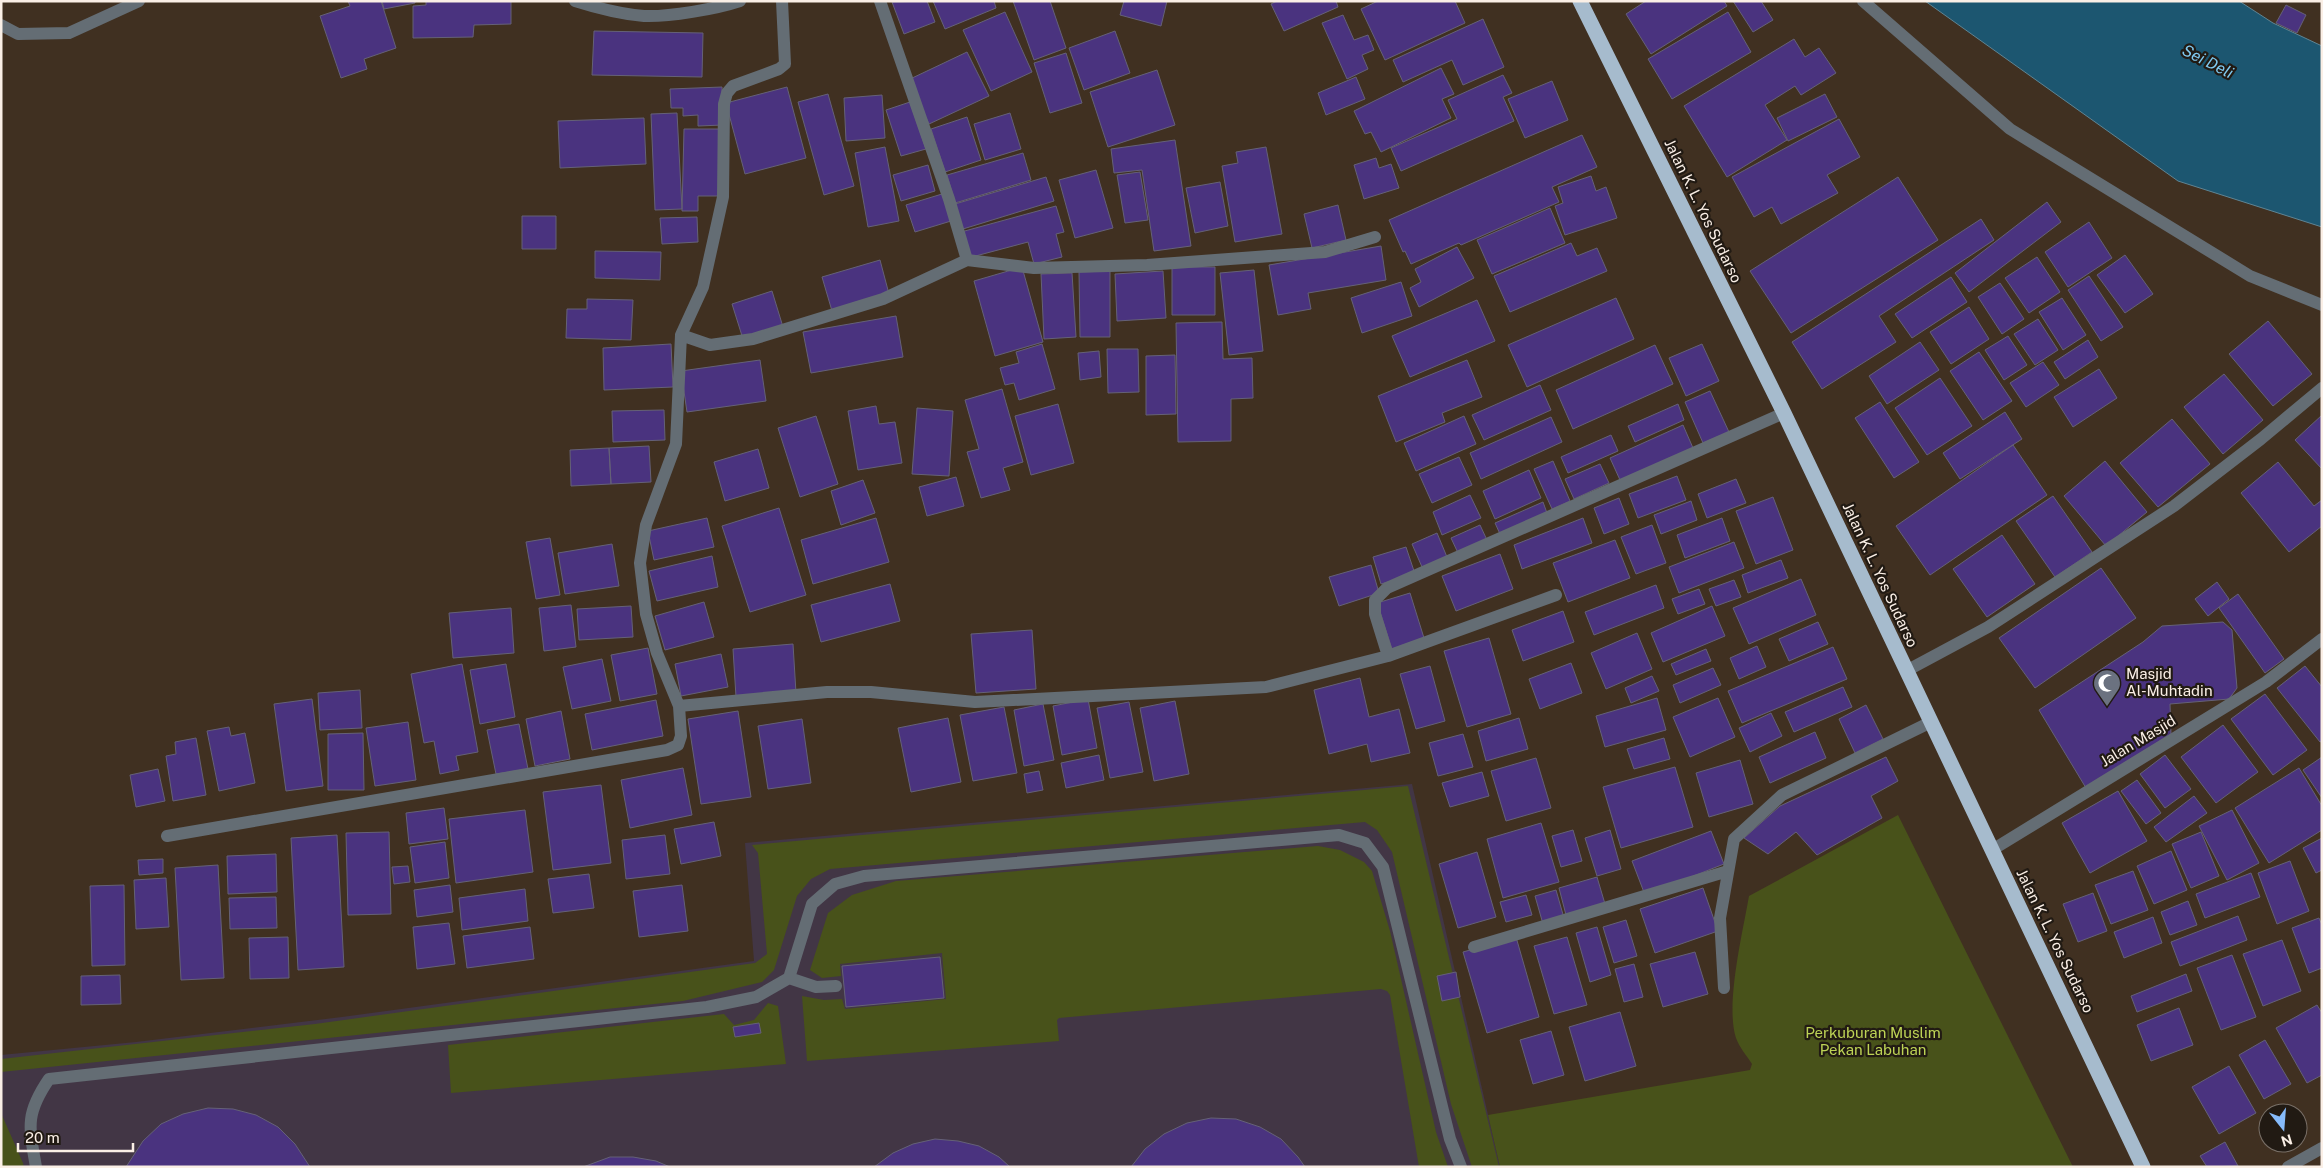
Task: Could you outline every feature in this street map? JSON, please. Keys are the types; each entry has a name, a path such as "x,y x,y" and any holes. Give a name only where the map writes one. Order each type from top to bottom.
{"highway":[{"name":"Jalan K. L. Yos Sudarso","path":"1580,1 1784,413 2143,1167"}],"street":[{"path":"1,25 18,34 68,33 138,1"},
{"path":"575,1 603,10 645,16 689,12 740,1"},
{"path":"167,836 667,750 678,745 681,736 679,706 657,653 646,614 640,563 646,525 676,444 681,335 703,287 723,197 724,104 727,93 733,86 780,68 785,64 782,1"},
{"path":"880,1 949,199 968,260"},
{"path":"1863,1 2010,129 2250,276 2322,305"},
{"path":"681,335 710,345 753,339 882,299 968,260 1034,268 1147,265 1325,252 1375,237"},
{"path":"1906,670 1988,627 2174,506 2261,439 2322,388"},
{"path":"1388,656 1375,614 1375,600 1387,588 1784,413"},
{"path":"679,706 827,692 871,692 975,702 1088,695 1205,692 1266,687 1388,656 1556,595"},
{"name":"Jalan Masjid","path":"1992,850 2266,682 2322,639"},
{"path":"1724,988 1720,918 1734,839 1782,796 1932,722"},
{"path":"36,1167 30,1128 36,1099 49,1079 707,1007 756,997 789,978 812,904 835,884 864,876 1340,835 1365,843 1383,867 1450,1139 1460,1167"},
{"path":"1474,947 1728,871"},
{"path":"789,978 816,988 836,986"},
{"path":"2288,1167 2322,1148"}],"shaded area":[{"path":"1412,784 1500,1167 1,1167 1,1055 136,1042 342,1017 754,961 745,843"}],"green space":[{"path":"1408,786 1499,1167 1472,1167 1451,1104 1392,852 1377,830 1365,822 830,869 811,879 797,896 774,970 762,982 683,1001 1,1072 1,1059 315,1024 755,963 767,954 758,853 752,845"},
{"name":"Perkuburan Muslim Pekan Labuhan","path":"1898,815 2073,1167 1500,1167 1488,1115 1750,1070 1752,1064 1736,1038 1733,1024 1736,968 1749,896"},
{"path":"1318,846 1340,850 1364,862 1372,871 1390,931 1436,1132 1448,1167 1419,1167 1390,995 1387,991 1381,989 1059,1018 1057,1020 1059,1041 807,1061 802,996 824,1000 842,999 845,1009 946,999 942,953 840,964 841,976 822,978 810,970 828,913 852,895 896,881"},
{"path":"768,1003 778,1006 786,1064 451,1093 448,1045 724,1014 734,1025 754,1020"},
{"path":"1,1113 23,1163 24,1167 1,1167"}],"water":[{"name":"Sei Deli","path":"1925,1 2239,1 2273,23 2322,46 2322,227 2178,181"}],"building":[{"path":"348,1 381,1 396,48 364,59 367,69 341,78 320,16 350,6"},
{"path":"382,1 415,1 415,3 384,9"},
{"path":"426,1 511,1 511,24 474,25 473,37 413,38 413,6 426,5"},
{"path":"927,1 935,22 904,34 892,2"},
{"path":"933,1 994,1 996,8 945,29"},
{"path":"1013,1 1050,1 1066,48 1034,60"},
{"path":"1124,1 1167,1 1161,26 1120,15"},
{"path":"1277,1 1336,1 1338,7 1284,31 1271,4"},
{"path":"1378,1 1455,1 1465,23 1385,60 1361,9"},
{"path":"1646,1 1724,1 1727,6 1651,54 1626,14"},
{"path":"1733,1 1761,1 1773,20 1753,32"},
{"path":"2286,5 2306,15 2297,33 2276,23"},
{"path":"1005,12 1032,72 991,91 963,30"},
{"path":"1728,12 1751,52 1672,99 1648,59"},
{"path":"1343,15 1354,40 1368,35 1374,50 1362,55 1368,69 1347,79 1322,23"},
{"path":"1483,19 1504,67 1463,85 1452,60 1403,82 1393,60"},
{"path":"594,31 703,33 702,77 592,75"},
{"path":"1115,31 1130,73 1084,90 1069,48"},
{"path":"1794,39 1805,57 1819,48 1836,73 1801,95 1795,86 1765,105 1787,140 1727,177 1684,106"},
{"path":"967,52 989,96 929,124 908,80"},
{"path":"1066,53 1082,103 1050,113 1034,63"},
{"path":"1441,68 1454,94 1442,99 1451,118 1381,152 1371,132 1365,134 1354,111"},
{"path":"1157,70 1175,125 1108,147 1090,92"},
{"path":"1503,75 1512,93 1503,97 1514,121 1401,171 1391,148 1457,119 1448,100"},
{"path":"1356,77 1365,99 1326,115 1318,93"},
{"path":"1552,81 1568,120 1525,138 1508,99"},
{"path":"722,87 723,125 698,126 698,115 683,116 683,108 671,108 670,89"},
{"path":"787,87 806,158 745,174 726,103"},
{"path":"828,94 854,186 824,195 798,102"},
{"path":"1825,94 1837,117 1788,141 1777,118"},
{"path":"882,95 885,138 846,141 844,98"},
{"path":"910,102 926,149 901,156 886,110"},
{"path":"677,113 682,209 655,210 651,114"},
{"path":"1010,113 1021,149 985,160 974,124"},
{"path":"967,117 981,160 945,172 931,129"},
{"path":"644,118 646,164 560,168 558,121"},
{"path":"1839,119 1860,157 1827,175 1838,193 1781,224 1772,207 1754,217 1732,177"},
{"path":"684,129 723,129 722,196 698,196 698,211 682,211"},
{"path":"1582,135 1597,167 1552,187 1559,202 1461,245 1459,243 1411,264 1405,251 1403,252 1389,220"},
{"path":"1175,140 1191,246 1154,251 1142,170 1114,173 1111,149"},
{"path":"885,147 899,221 868,227 855,153"},
{"path":"1266,147 1282,234 1235,242 1222,166 1238,163 1236,152"},
{"path":"1023,153 1031,180 955,203 947,175"},
{"path":"1376,158 1379,168 1391,164 1399,188 1364,199 1354,165"},
{"path":"928,165 935,191 901,201 893,175"},
{"path":"1096,170 1113,228 1075,238 1059,180"},
{"path":"1140,172 1148,220 1125,223 1117,175"},
{"path":"1591,176 1596,191 1606,187 1617,218 1565,235 1555,206 1563,203 1558,187"},
{"path":"1046,177 1054,201 963,229 955,204"},
{"path":"1898,177 1938,240 1791,333 1750,271"},
{"path":"1220,182 1228,226 1195,233 1186,188"},
{"path":"942,194 951,221 915,232 906,205"},
{"path":"2047,202 2061,222 1969,292 1955,273"},
{"path":"1338,205 1346,240 1312,248 1304,214"},
{"path":"1056,206 1064,232 1056,234 1062,257 1034,264 1028,242 968,258 961,232"},
{"path":"1550,208 1565,243 1492,274 1477,240"},
{"path":"522,216 556,216 556,249 522,249"},
{"path":"697,217 698,242 662,244 660,218"},
{"path":"1981,219 1994,240 1879,316 1896,342 1822,389 1792,342"},
{"path":"2089,222 2112,258 2068,287 2045,252"},
{"path":"1571,243 1577,256 1597,248 1607,271 1510,312 1494,276"},
{"path":"1381,246 1386,280 1308,293 1311,309 1278,315 1269,265"},
{"path":"1457,247 1474,278 1419,307 1410,288 1421,282 1415,269"},
{"path":"595,251 661,252 660,280 595,278"},
{"path":"2125,255 2153,294 2125,313 2097,275"},
{"path":"2037,257 2060,292 2029,313 2005,278"},
{"path":"880,260 889,294 832,311 822,277"},
{"path":"1022,267 1043,342 995,356 974,281"},
{"path":"1172,267 1215,267 1215,315 1172,315"},
{"path":"1254,270 1263,351 1229,355 1220,273"},
{"path":"1110,271 1110,337 1080,337 1079,272"},
{"path":"1163,271 1166,318 1117,321 1115,274"},
{"path":"1072,273 1076,337 1044,339 1041,274"},
{"path":"2089,276 2123,327 2101,341 2068,290"},
{"path":"1951,277 1967,302 1912,338 1895,314"},
{"path":"1401,282 1412,316 1362,333 1351,298"},
{"path":"2000,283 2024,319 2002,334 1978,297"},
{"path":"772,291 783,327 743,339 732,304"},
{"path":"1616,298 1634,339 1527,387 1508,345"},
{"path":"2062,298 2086,335 2063,350 2039,312"},
{"path":"587,299 633,300 631,340 566,338 567,309 587,309"},
{"path":"1477,300 1495,341 1410,377 1392,336"},
{"path":"1969,307 1989,339 1951,364 1930,332"},
{"path":"896,316 903,357 811,373 803,332"},
{"path":"2038,319 2058,350 2035,365 2014,334"},
{"path":"2268,321 2312,374 2273,406 2229,354"},
{"path":"1222,322 1223,359 1252,358 1253,398 1231,399 1231,441 1178,442 1176,323"},
{"path":"2008,336 2027,365 2004,380 1985,350"},
{"path":"2088,340 2098,357 2065,379 2054,362"},
{"path":"1920,342 1939,370 1887,404 1869,376"},
{"path":"671,344 673,387 604,390 603,348"},
{"path":"1042,344 1055,389 1019,400 1014,383 1005,385 1000,368 1019,363 1016,352"},
{"path":"1702,344 1719,381 1686,396 1669,358"},
{"path":"1655,345 1673,384 1573,429 1556,390"},
{"path":"1107,349 1138,349 1139,392 1108,393"},
{"path":"1099,351 1101,377 1080,380 1078,353"},
{"path":"1979,352 2012,401 1983,420 1950,371"},
{"path":"1175,355 1176,414 1146,415 1146,356"},
{"path":"760,360 766,401 687,412 681,371"},
{"path":"1467,360 1482,397 1442,413 1445,422 1396,442 1378,396"},
{"path":"2043,362 2059,385 2026,407 2010,383"},
{"path":"2099,369 2117,398 2073,427 2054,397"},
{"path":"2224,374 2263,420 2223,454 2184,407"},
{"path":"1940,378 1972,426 1927,455 1895,408"},
{"path":"1540,385 1551,410 1484,440 1472,415"},
{"path":"1002,389 1023,462 1003,468 1010,490 981,498 967,452 979,449 965,400"},
{"path":"1710,391 1729,432 1703,443 1685,402"},
{"path":"1880,402 1919,462 1894,478 1855,418"},
{"path":"1058,404 1074,463 1031,475 1015,416"},
{"path":"1678,404 1684,420 1635,442 1628,426"},
{"path":"876,406 879,424 895,422 902,463 858,470 848,411"},
{"path":"917,408 953,411 949,476 912,474"},
{"path":"664,410 665,440 613,442 612,411"},
{"path":"2005,412 2022,439 1960,479 1943,453"},
{"path":"2322,415 2322,469 2295,440"},
{"path":"816,416 838,484 800,497 778,428"},
{"path":"1464,416 1476,444 1416,471 1404,443"},
{"path":"1551,417 1562,442 1481,479 1470,453"},
{"path":"2172,419 2210,464 2158,507 2120,463"},
{"path":"1683,425 1693,448 1620,480 1610,458"},
{"path":"1611,435 1618,451 1568,473 1561,457"},
{"path":"2013,445 2047,495 1930,575 1896,526"},
{"path":"649,446 651,482 611,484 609,448"},
{"path":"609,448 611,484 571,486 570,450"},
{"path":"758,449 769,488 725,501 714,462"},
{"path":"1459,457 1472,485 1432,503 1419,474"},
{"path":"1553,461 1570,501 1552,509 1534,469"},
{"path":"2105,461 2147,512 2106,546 2064,496"},
{"path":"2278,462 2314,506 2322,500 2322,526 2289,552 2241,493"},
{"path":"1600,464 1609,483 1574,499 1565,479"},
{"path":"1529,470 1541,498 1495,519 1483,491"},
{"path":"1677,476 1686,500 1638,518 1629,494"},
{"path":"956,477 964,506 927,516 919,487"},
{"path":"1736,479 1746,503 1707,518 1698,494"},
{"path":"863,480 875,513 841,525 831,491"},
{"path":"1470,495 1481,518 1442,535 1433,512"},
{"path":"2053,496 2092,552 2055,577 2016,521"},
{"path":"1773,497 1793,550 1756,564 1736,511"},
{"path":"1619,498 1629,524 1604,534 1594,508"},
{"path":"1691,501 1697,520 1661,534 1654,515"},
{"path":"1543,502 1547,513 1500,534 1495,523"},
{"path":"779,508 806,595 750,612 722,526"},
{"path":"707,518 714,547 654,560 648,531"},
{"path":"876,518 889,562 813,584 801,540"},
{"path":"1583,518 1592,543 1522,569 1514,545"},
{"path":"1722,518 1730,541 1685,558 1677,535"},
{"path":"1480,525 1487,540 1458,553 1451,538"},
{"path":"1652,525 1666,563 1636,574 1621,537"},
{"path":"1437,533 1447,557 1422,567 1412,544"},
{"path":"2002,535 2035,584 1987,617 1953,569"},
{"path":"550,538 560,595 536,599 526,542"},
{"path":"1615,540 1630,578 1568,602 1553,563"},
{"path":"1734,542 1744,568 1679,593 1669,567"},
{"path":"612,544 619,586 565,594 558,553"},
{"path":"1406,547 1415,574 1381,584 1373,557"},
{"path":"1500,554 1513,589 1456,611 1442,576"},
{"path":"712,556 718,587 657,601 649,571"},
{"path":"1781,560 1788,578 1748,593 1742,575"},
{"path":"1371,565 1379,593 1339,606 1329,577"},
{"path":"2101,568 2136,618 2035,688 1999,638"},
{"path":"1801,579 1816,615 1749,644 1733,608"},
{"path":"1734,580 1741,597 1716,606 1709,589"},
{"path":"2217,582 2229,599 2208,616 2195,599"},
{"path":"890,584 900,621 821,642 811,605"},
{"path":"1656,585 1664,608 1594,635 1585,612"},
{"path":"1699,589 1705,604 1678,614 1672,599"},
{"path":"1410,593 1424,638 1392,649 1377,603"},
{"path":"2238,594 2284,659 2265,673 2219,608"},
{"path":"704,602 714,637 665,650 655,616"},
{"path":"571,605 576,647 544,651 539,608"},
{"path":"631,606 633,637 579,640 577,609"},
{"path":"1712,606 1725,636 1663,662 1651,633"},
{"path":"511,608 514,653 453,658 449,613"},
{"path":"1563,611 1574,642 1523,661 1512,630"},
{"path":"1818,622 1828,644 1789,661 1779,639"},
{"name":"Masjid Al-Muhtadin","path":"2223,622 2232,630 2237,688 2229,699 2170,704 2171,734 2086,788 2039,710 2143,642 2162,626"},
{"path":"1032,630 1036,689 976,693 971,634"},
{"path":"1637,633 1652,669 1606,689 1591,653"},
{"path":"1489,638 1511,714 1467,727 1444,651"},
{"path":"793,644 796,693 736,697 733,649"},
{"path":"1757,646 1766,667 1739,679 1730,658"},
{"path":"1833,647 1847,679 1742,723 1728,691"},
{"path":"648,648 657,694 620,701 611,655"},
{"path":"1706,649 1711,661 1676,675 1671,664"},
{"path":"721,654 728,687 681,696 675,664"},
{"path":"602,659 611,701 572,709 563,667"},
{"path":"1571,663 1582,693 1540,709 1529,679"},
{"path":"462,664 478,752 456,756 459,770 440,774 434,741 424,743 411,674"},
{"path":"506,664 515,717 480,724 470,670"},
{"path":"1430,666 1445,721 1416,729 1400,674"},
{"path":"2305,666 2322,687 2322,741 2320,742 2277,688"},
{"path":"1713,668 1721,685 1680,703 1673,685"},
{"path":"1652,676 1659,691 1631,703 1625,688"},
{"path":"1360,678 1369,717 1399,709 1410,753 1371,762 1367,744 1329,754 1314,690"},
{"path":"1843,687 1852,707 1794,732 1785,712"},
{"path":"360,690 362,728 320,730 318,693"},
{"path":"2265,694 2307,750 2273,775 2231,719"},
{"path":"1657,698 1666,730 1605,747 1596,716"},
{"path":"1718,698 1735,737 1690,757 1673,717"},
{"path":"312,699 323,786 286,791 274,704"},
{"path":"1088,699 1097,748 1062,755 1053,706"},
{"path":"656,700 663,736 592,750 585,714"},
{"path":"1175,701 1189,774 1154,781 1140,708"},
{"path":"1129,702 1143,772 1110,778 1097,708"},
{"path":"1043,704 1054,760 1024,766 1014,710"},
{"path":"1866,705 1883,739 1855,753 1839,719"},
{"path":"1004,707 1017,773 973,781 960,715"},
{"path":"561,711 570,759 535,766 526,719"},
{"path":"738,711 751,797 701,804 688,719"},
{"path":"1771,713 1782,736 1750,752 1739,728"},
{"path":"948,718 961,782 911,792 898,728"},
{"path":"1519,718 1528,749 1486,761 1478,731"},
{"path":"802,719 811,783 768,789 758,726"},
{"path":"408,722 416,780 375,786 366,728"},
{"path":"519,724 528,769 496,774 487,730"},
{"path":"2223,725 2258,772 2216,803 2181,757"},
{"path":"229,727 231,736 245,733 255,783 219,791 207,731"},
{"path":"1815,732 1826,758 1770,783 1759,757"},
{"path":"363,733 364,790 328,790 328,734"},
{"path":"1463,734 1473,767 1438,776 1429,743"},
{"path":"196,738 206,795 173,801 166,756 176,754 175,742"},
{"path":"1664,738 1670,759 1634,769 1627,749"},
{"path":"1099,755 1104,780 1066,788 1061,763"},
{"path":"2165,755 2191,789 2165,808 2140,774"},
{"path":"1886,757 1898,781 1871,796 1882,818 1817,855 1796,832 1768,854 1744,838 1780,806"},
{"path":"2322,757 2322,798 2303,770"},
{"path":"1536,758 1551,808 1506,821 1491,771"},
{"path":"1740,760 1753,804 1709,817 1696,773"},
{"path":"1675,767 1693,827 1621,848 1603,787"},
{"path":"683,768 692,815 630,828 621,780"},
{"path":"2299,768 2322,806 2322,830 2269,863 2235,808"},
{"path":"158,769 165,801 136,807 130,775"},
{"path":"1039,771 1043,790 1027,793 1024,774"},
{"path":"1482,772 1489,796 1450,807 1442,783"},
{"path":"2137,780 2161,813 2146,824 2121,791"},
{"path":"601,785 611,863 553,870 543,792"},
{"path":"2118,791 2147,841 2090,873 2062,823"},
{"path":"2194,796 2207,813 2166,842 2154,827"},
{"path":"444,808 448,839 409,844 406,813"},
{"path":"525,810 533,872 456,883 449,819"},
{"path":"2232,810 2259,863 2227,880 2199,826"},
{"path":"714,822 721,856 681,864 674,829"},
{"path":"1541,823 1559,882 1503,898 1487,839"},
{"path":"1573,830 1582,861 1561,867 1552,836"},
{"path":"1610,830 1621,869 1597,876 1585,838"},
{"path":"1711,831 1724,864 1645,895 1632,861"},
{"path":"389,832 391,914 348,915 346,833"},
{"path":"2201,832 2219,876 2191,888 2172,844"},
{"path":"337,835 344,967 298,970 291,838"},
{"path":"665,835 670,874 626,879 622,840"},
{"path":"2322,838 2322,870 2316,873 2303,848"},
{"path":"445,842 449,878 415,883 410,847"},
{"path":"2171,851 2187,890 2154,904 2137,866"},
{"path":"1477,852 1496,917 1458,928 1439,864"},
{"path":"276,854 277,892 228,894 227,856"},
{"path":"163,859 163,873 139,875 138,860"},
{"path":"2290,861 2309,911 2277,924 2258,873"},
{"path":"218,865 224,978 181,980 175,868"},
{"path":"408,866 410,882 394,884 392,867"},
{"path":"2133,871 2148,910 2111,924 2095,885"},
{"path":"2251,873 2260,897 2205,918 2196,894"},
{"path":"589,874 594,908 553,913 548,879"},
{"path":"1597,877 1605,904 1566,915 1559,888"},
{"path":"166,878 169,927 136,929 134,880"},
{"path":"124,885 125,965 92,966 90,886"},
{"path":"450,885 453,912 417,917 414,890"},
{"path":"682,885 688,931 639,937 633,891"},
{"path":"1703,888 1718,931 1655,953 1640,909"},
{"path":"525,889 528,921 462,930 459,898"},
{"path":"1556,890 1564,918 1543,924 1535,896"},
{"path":"2093,893 2107,931 2078,942 2063,904"},
{"path":"1526,895 1532,915 1506,922 1500,902"},
{"path":"276,897 277,928 230,929 229,898"},
{"path":"2188,901 2197,925 2170,935 2161,912"},
{"path":"2238,916 2247,940 2180,966 2171,942"},
{"path":"2153,917 2162,943 2124,958 2114,932"},
{"path":"2319,918 2322,925 2322,968 2309,973 2292,928"},
{"path":"1626,920 1637,956 1614,963 1603,927"},
{"path":"449,923 455,964 417,969 413,927"},
{"path":"530,927 534,959 467,968 463,936"},
{"path":"1597,927 1611,975 1590,982 1576,933"},
{"path":"288,937 289,978 250,979 249,938"},
{"path":"1516,937 1539,1017 1487,1033 1463,952"},
{"path":"1567,937 1587,1005 1554,1014 1534,946"},
{"path":"2282,940 2301,991 2263,1006 2243,954"},
{"path":"1695,952 1708,994 1663,1007 1650,964"},
{"path":"2232,955 2256,1017 2221,1030 2197,968"},
{"path":"940,957 944,998 846,1007 842,966"},
{"path":"1634,964 1643,997 1624,1002 1615,969"},
{"path":"1456,972 1460,997 1442,1001 1437,976"},
{"path":"2186,974 2192,991 2137,1012 2131,996"},
{"path":"120,975 121,1004 81,1005 81,976"},
{"path":"2317,1005 2322,1013 2322,1075 2307,1083 2276,1028"},
{"path":"2179,1008 2193,1045 2151,1061 2137,1025"},
{"path":"1620,1012 1636,1066 1585,1081 1569,1027"},
{"path":"759,1023 761,1033 735,1037 733,1027"},
{"path":"1551,1031 1564,1075 1533,1084 1520,1040"},
{"path":"2265,1040 2291,1084 2264,1099 2239,1055"},
{"path":"2229,1066 2256,1113 2219,1134 2192,1087"},
{"path":"208,1108 233,1109 256,1115 278,1127 295,1144 310,1167 126,1167 143,1141 161,1124 183,1114"},
{"path":"1211,1118 1236,1119 1260,1127 1281,1139 1305,1167 1131,1167 1145,1149 1164,1134 1187,1123"},
{"path":"935,1139 958,1141 979,1146 999,1157 1010,1167 874,1167 893,1153 913,1144"},
{"path":"2225,1142 2238,1166 2207,1167 2200,1156"},
{"path":"610,1157 633,1157 656,1161 670,1167 583,1167"}],"place":[{"name":"Masjid Al-Muhtadin","path":"2107,707"}]}
